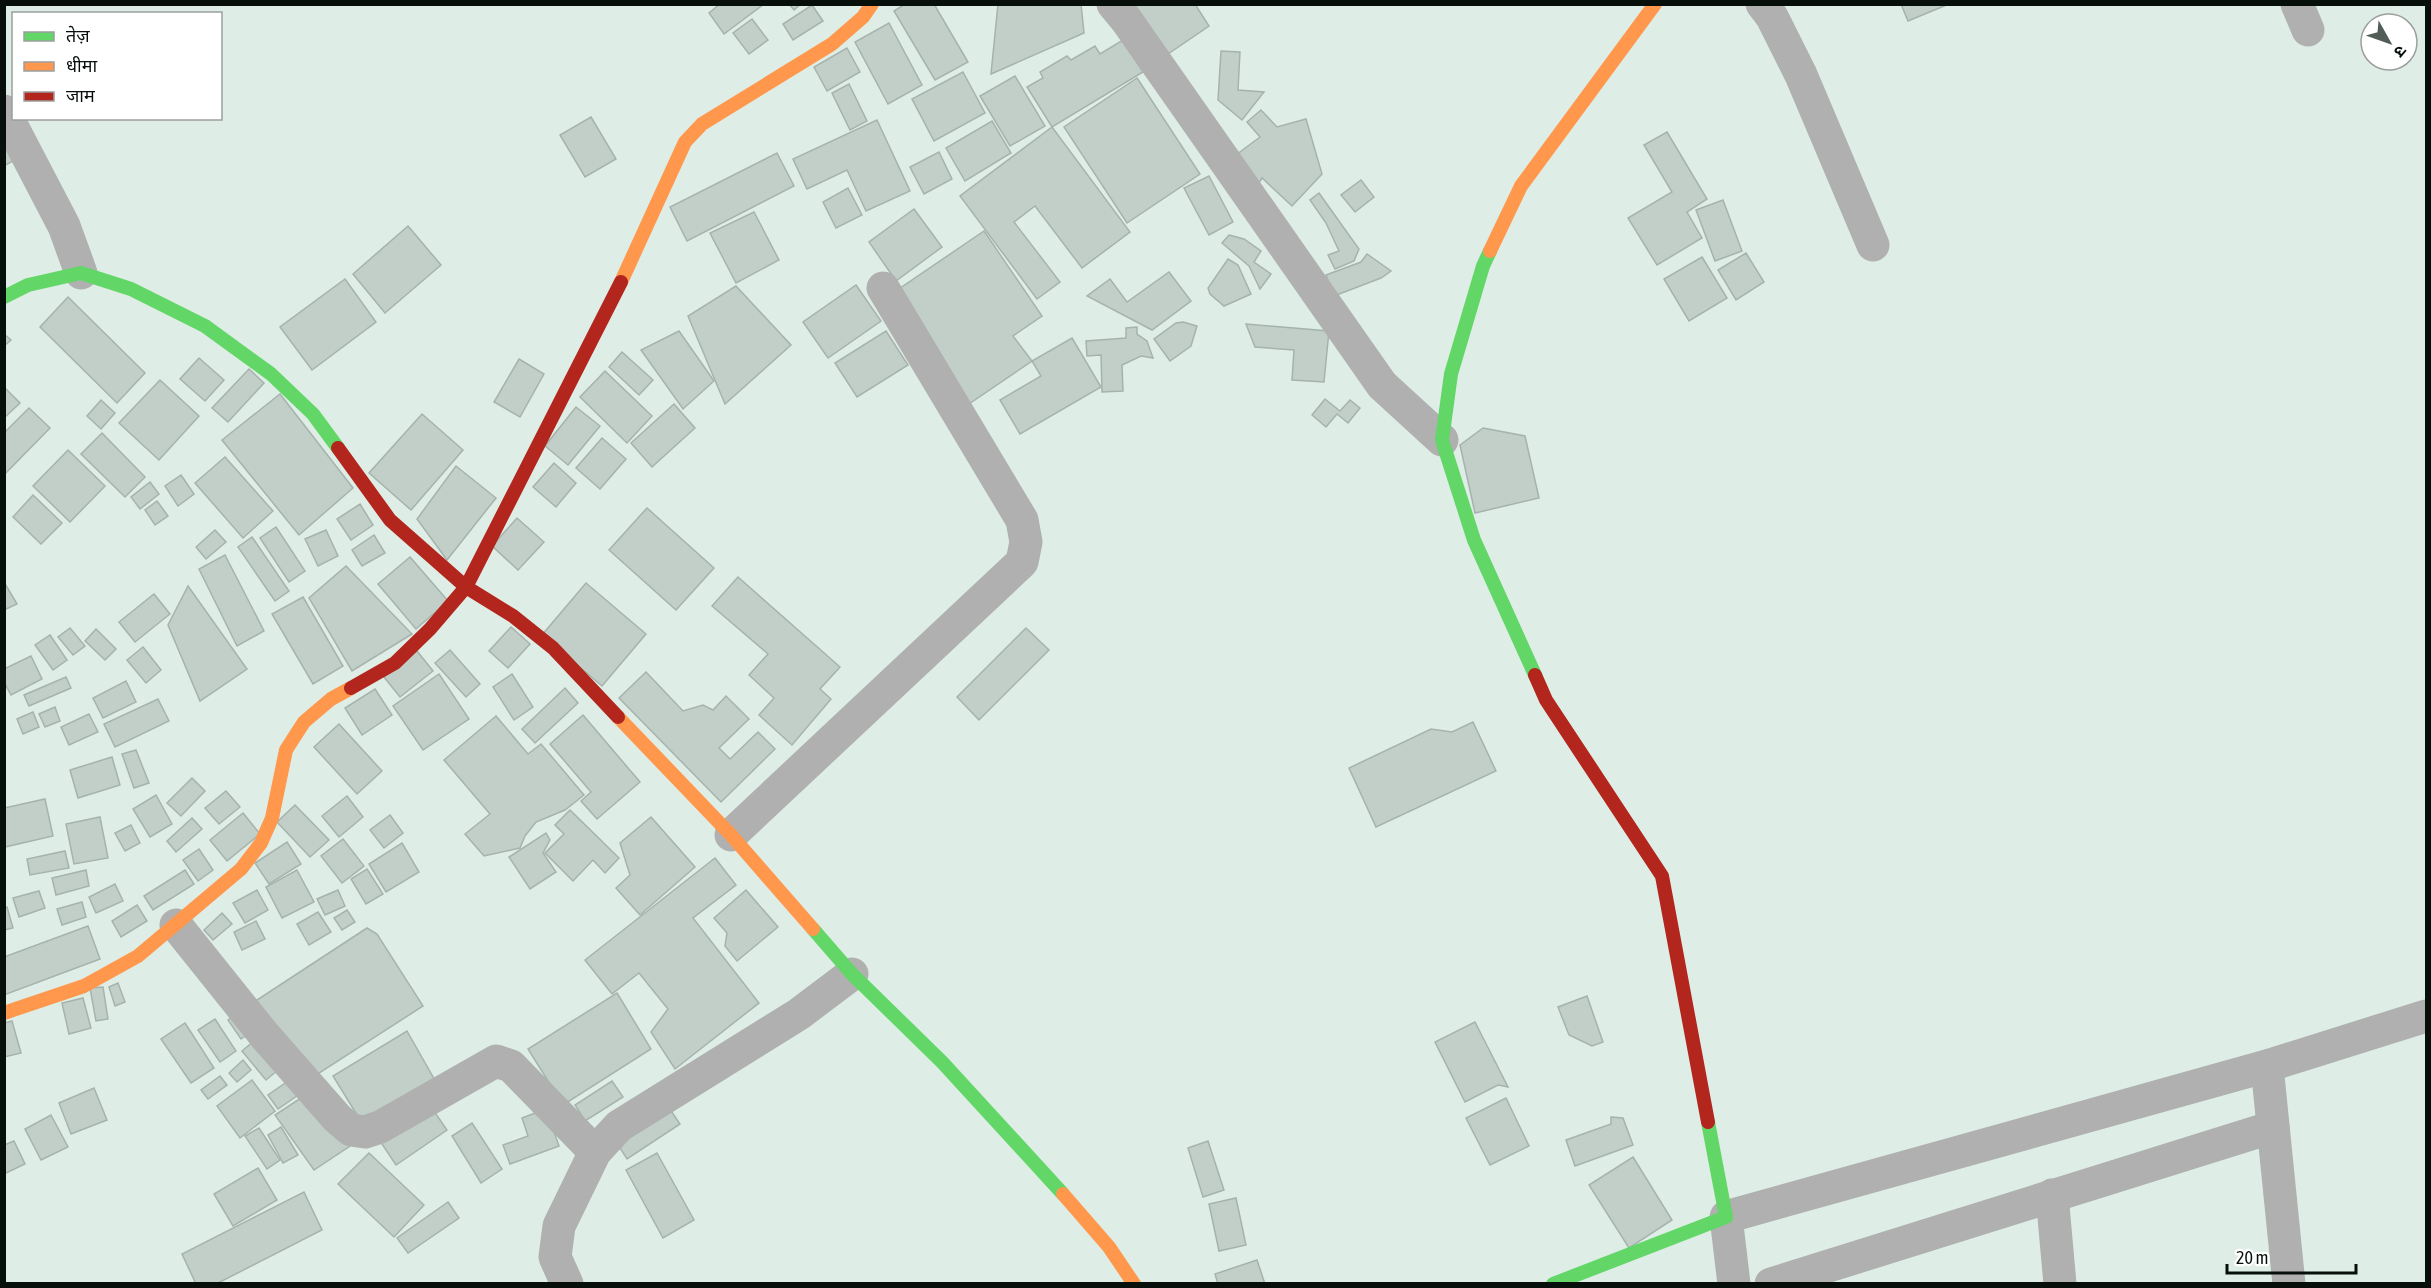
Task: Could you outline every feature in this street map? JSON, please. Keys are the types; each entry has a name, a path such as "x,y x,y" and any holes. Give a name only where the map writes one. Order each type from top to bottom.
{"street":[{"path":"4,1013 84,986 138,956 241,869 261,843 272,818 286,750 304,722 330,699 395,663 430,629 466,587 601,324 685,142 702,124 831,44 862,17 872,4"},
{"path":"1113,4 1376,377 1442,440"},
{"path":"1655,4 1521,186 1483,266 1451,374 1442,440 1474,540 1546,700 1662,876 1726,1217 1734,1284"},
{"path":"1762,4 1772,17 1801,75 1873,245"},
{"path":"4,111 63,226 81,273"},
{"path":"4,297 28,285 81,273 131,289 205,326 271,374 313,414 390,520 466,587 513,616 554,648 731,835 852,974 942,1062 1040,1166 1109,1247 1134,1284"},
{"path":"731,835 1022,562 1026,542 1022,520 883,288"},
{"path":"176,925 265,1036 336,1118 351,1130 365,1132 380,1127 496,1061 511,1066 595,1152"},
{"path":"567,1284 555,1257 559,1226 595,1152 619,1126 800,1014 852,974"},
{"path":"1553,1284 1726,1217 2267,1066 2427,1016"},
{"path":"2267,1066 2289,1284"},
{"path":"1771,1284 2273,1127"},
{"path":"2052,1195 2060,1284"}],"building":[{"path":"720,4 764,4 724,34 709,13"},
{"path":"789,4 801,4 794,10"},
{"path":"905,4 934,4 968,62 935,80 894,11"},
{"path":"998,4 1081,4 1084,33 991,74"},
{"path":"1134,4 1195,4 1209,26 1168,54"},
{"path":"1901,4 1949,4 1908,21"},
{"path":"812,5 823,21 793,40 783,24"},
{"path":"752,19 768,40 749,54 733,33"},
{"path":"889,23 922,85 888,104 855,42"},
{"path":"1123,40 1143,72 1052,127 1027,87 1043,78 1040,72 1067,56 1071,60 1095,46 1100,54"},
{"path":"847,48 860,72 827,91 814,67"},
{"path":"1221,51 1240,52 1238,90 1264,92 1242,120 1218,100"},
{"path":"963,72 985,113 934,141 912,99"},
{"path":"1015,76 1045,126 1010,146 980,96"},
{"path":"1137,78 1200,174 1127,223 1064,127"},
{"path":"849,84 867,121 850,130 832,93"},
{"path":"1261,110 1277,127 1306,119 1322,174 1292,206 1262,178 1254,191 1236,155 1260,137 1247,122"},
{"path":"591,117 616,159 585,177 560,135"},
{"path":"877,120 910,191 866,211 847,170 807,189 793,159"},
{"path":"992,121 1011,153 965,181 946,148"},
{"path":"1052,127 1130,232 1082,268 1035,206 1014,222 1060,282 1037,299 960,196"},
{"path":"4,130 20,157 4,166"},
{"path":"1667,132 1707,199 1687,212 1702,238 1657,265 1628,218 1672,192 1644,145"},
{"path":"939,152 952,179 924,194 910,167"},
{"path":"777,153 794,186 687,241 670,207"},
{"path":"1209,176 1233,222 1209,235 1184,188"},
{"path":"1361,180 1374,197 1355,212 1341,195"},
{"path":"848,188 862,215 836,228 823,202"},
{"path":"1319,193 1359,249 1354,261 1335,269 1328,255 1339,251 1326,223 1310,200"},
{"path":"1723,200 1742,251 1715,261 1696,210"},
{"path":"914,209 942,247 896,281 869,242"},
{"path":"754,212 779,260 736,283 710,233"},
{"path":"408,226 441,265 385,313 353,274"},
{"path":"984,231 1042,316 1013,336 1032,361 966,406 890,295"},
{"path":"1229,235 1244,239 1261,251 1254,262 1271,274 1260,289 1249,266 1222,243"},
{"path":"1746,253 1764,282 1736,300 1718,270"},
{"path":"1367,254 1391,271 1381,278 1334,296 1326,275 1361,262"},
{"path":"1702,257 1727,298 1689,321 1664,279"},
{"path":"1228,259 1238,265 1251,294 1224,306 1210,294 1208,288"},
{"path":"1169,272 1191,301 1152,330 1087,296 1110,279 1127,302"},
{"path":"345,279 376,322 312,370 280,327"},
{"path":"856,285 881,321 828,358 803,322"},
{"path":"736,286 791,345 725,404 688,316"},
{"path":"68,297 145,373 117,403 40,327"},
{"path":"1183,322 1197,326 1191,346 1170,361 1154,339 1176,323"},
{"path":"1246,324 1329,331 1324,382 1292,380 1294,350 1255,347"},
{"path":"1137,327 1137,334 1147,341 1153,358 1141,356 1122,365 1123,391 1102,392 1101,355 1087,356 1086,341 1126,338 1126,328"},
{"path":"679,331 714,381 683,409 641,350"},
{"path":"886,331 908,365 857,397 835,363"},
{"path":"4,334 11,340 4,346"},
{"path":"1072,338 1101,387 1020,434 1000,400 1041,376 1032,361"},
{"path":"622,352 653,380 639,395 609,367"},
{"path":"199,358 224,380 205,401 180,379"},
{"path":"519,359 544,374 520,417 494,402"},
{"path":"249,369 264,383 228,422 212,408"},
{"path":"605,371 652,416 627,443 580,397"},
{"path":"160,380 199,416 159,460 119,423"},
{"path":"4,387 20,403 4,418"},
{"path":"280,394 353,488 299,535 222,440"},
{"path":"1325,399 1340,411 1350,400 1360,408 1348,423 1337,414 1326,427 1312,415"},
{"path":"101,400 115,413 101,429 87,416"},
{"path":"674,404 695,428 652,467 631,443"},
{"path":"576,407 600,426 568,465 545,446"},
{"path":"29,408 50,428 4,475 4,433"},
{"path":"422,414 463,450 411,510 369,473"},
{"path":"1483,428 1525,436 1539,498 1475,513 1460,445"},
{"path":"102,433 145,477 125,497 81,454"},
{"path":"602,438 626,459 600,489 576,468"},
{"path":"68,450 105,486 70,522 33,486"},
{"path":"225,457 273,511 243,538 195,483"},
{"path":"554,463 576,483 556,507 533,487"},
{"path":"456,466 496,498 447,560 417,519"},
{"path":"181,475 194,494 178,506 165,486"},
{"path":"150,482 159,494 140,509 131,497"},
{"path":"33,495 62,523 41,544 13,517"},
{"path":"157,501 168,516 155,525 145,510"},
{"path":"360,504 373,525 351,540 337,519"},
{"path":"647,508 714,568 676,610 609,550"},
{"path":"517,518 544,542 518,570 492,546"},
{"path":"276,527 305,571 289,582 260,538"},
{"path":"215,530 226,542 206,559 196,547"},
{"path":"326,530 338,556 318,566 305,539"},
{"path":"374,535 385,553 362,566 352,550"},
{"path":"252,537 289,591 275,601 238,547"},
{"path":"225,555 264,631 237,646 199,569"},
{"path":"410,557 448,601 416,629 378,584"},
{"path":"346,566 412,634 352,671 309,598"},
{"path":"738,577 840,667 820,689 831,699 792,745 759,715 774,698 749,675 768,654 712,606"},
{"path":"4,582 17,604 4,610"},
{"path":"586,583 646,634 602,686 542,635"},
{"path":"188,586 247,669 200,701 168,625"},
{"path":"154,594 170,614 135,642 119,622"},
{"path":"303,597 343,666 313,684 272,614"},
{"path":"511,627 530,644 508,668 489,651"},
{"path":"70,628 85,646 73,655 58,637"},
{"path":"1026,628 1049,650 979,720 957,697"},
{"path":"96,629 116,649 105,660 85,641"},
{"path":"50,635 67,660 53,670 35,645"},
{"path":"143,647 161,670 146,683 127,660"},
{"path":"450,650 480,684 466,697 435,663"},
{"path":"417,651 433,671 400,697 384,677"},
{"path":"31,656 42,679 11,695 4,682 4,669"},
{"path":"646,672 683,711 703,705 713,710 726,696 749,719 719,748 730,759 758,732 775,749 721,802 619,698"},
{"path":"439,674 469,719 423,750 393,706"},
{"path":"512,674 533,707 514,720 493,687"},
{"path":"66,677 71,688 29,706 24,695"},
{"path":"126,681 136,702 103,718 93,698"},
{"path":"565,688 578,703 535,743 522,729"},
{"path":"375,689 392,715 362,735 345,708"},
{"path":"158,699 169,721 115,747 104,724"},
{"path":"55,707 60,721 45,727 39,714"},
{"path":"33,712 39,727 23,734 17,719"},
{"path":"89,714 98,732 69,745 61,727"},
{"path":"583,715 640,782 597,819 581,801 591,792 550,744"},
{"path":"496,716 528,754 541,744 584,795 565,810 536,822 525,836 520,848 484,856 465,834 490,814 444,760"},
{"path":"1473,722 1496,771 1376,827 1349,768 1431,729 1452,732"},
{"path":"339,724 382,771 357,794 314,747"},
{"path":"136,750 149,783 134,788 122,754"},
{"path":"112,757 120,785 78,798 70,770"},
{"path":"192,778 205,791 181,816 167,803"},
{"path":"226,791 240,807 219,824 205,808"},
{"path":"156,795 172,824 150,837 133,809"},
{"path":"347,796 363,817 339,837 322,816"},
{"path":"45,799 53,836 5,847 4,808"},
{"path":"295,805 329,840 310,857 277,822"},
{"path":"570,810 619,858 605,873 593,860 573,881 545,853 564,834 555,825"},
{"path":"243,813 260,834 227,861 210,840"},
{"path":"390,815 403,833 384,848 370,830"},
{"path":"100,817 108,858 74,864 66,824"},
{"path":"651,817 695,867 640,915 616,888 630,875 620,843"},
{"path":"192,818 202,829 176,852 167,841"},
{"path":"131,825 140,843 125,851 115,833"},
{"path":"546,833 550,840 543,853 556,872 530,889 509,857"},
{"path":"343,839 364,866 342,883 321,856"},
{"path":"287,842 301,864 269,884 255,863"},
{"path":"402,843 419,872 386,892 369,864"},
{"path":"199,849 213,870 198,881 183,860"},
{"path":"65,851 69,868 30,875 27,859"},
{"path":"715,858 736,885 693,918 759,1003 675,1069 651,1032 668,1009 639,973 612,994 585,960"},
{"path":"367,869 383,894 366,904 351,879"},
{"path":"86,870 89,886 56,895 52,878"},
{"path":"185,870 194,884 153,910 144,896"},
{"path":"297,870 314,902 282,918 266,887"},
{"path":"115,884 123,901 96,913 89,897"},
{"path":"257,890 268,910 245,923 233,903"},
{"path":"338,890 345,906 325,915 317,899"},
{"path":"746,890 778,927 737,961 725,946 727,933 714,918"},
{"path":"39,891 45,908 19,917 13,898"},
{"path":"82,902 86,917 62,925 57,909"},
{"path":"137,905 147,921 121,937 112,921"},
{"path":"4,907 7,907 13,928 4,930"},
{"path":"347,910 355,922 342,930 334,918"},
{"path":"318,912 331,932 309,945 297,924"},
{"path":"222,913 232,924 213,940 204,930"},
{"path":"256,921 265,939 242,950 234,932"},
{"path":"88,926 100,959 4,995 4,957"},
{"path":"367,928 377,934 423,1006 310,1079 254,1002"},
{"path":"118,983 125,1002 115,1006 109,987"},
{"path":"103,987 108,1019 96,1021 90,988"},
{"path":"617,993 651,1049 563,1105 528,1049"},
{"path":"1587,996 1603,1042 1592,1046 1569,1035 1558,1007"},
{"path":"83,998 91,1028 69,1034 62,1003"},
{"path":"240,1012 252,1031 241,1039 228,1020"},
{"path":"215,1019 236,1051 220,1062 198,1030"},
{"path":"12,1021 21,1053 4,1057 4,1023"},
{"path":"1475,1022 1508,1087 1498,1085 1465,1102 1435,1042"},
{"path":"185,1023 214,1068 191,1083 161,1039"},
{"path":"407,1031 437,1084 362,1123 333,1076"},
{"path":"260,1036 284,1065 266,1080 242,1051"},
{"path":"243,1060 251,1070 237,1082 229,1073"},
{"path":"220,1076 227,1085 208,1099 201,1090"},
{"path":"291,1079 301,1093 278,1109 268,1095"},
{"path":"252,1080 275,1111 240,1138 217,1106"},
{"path":"612,1081 623,1097 585,1121 575,1105"},
{"path":"94,1088 107,1120 71,1134 59,1103"},
{"path":"307,1094 350,1146 314,1170 275,1115"},
{"path":"1506,1098 1529,1146 1490,1165 1466,1118"},
{"path":"427,1101 447,1130 396,1165 376,1135"},
{"path":"665,1102 680,1124 627,1159 613,1137"},
{"path":"546,1109 559,1146 510,1164 503,1145 528,1136 522,1118"},
{"path":"51,1115 68,1147 41,1160 25,1129"},
{"path":"1611,1117 1623,1118 1633,1145 1575,1166 1566,1140 1611,1124"},
{"path":"472,1123 502,1169 481,1183 452,1136"},
{"path":"281,1127 298,1155 283,1163 268,1135"},
{"path":"259,1128 280,1160 267,1169 245,1136"},
{"path":"14,1141 25,1164 4,1174 4,1145"},
{"path":"1208,1141 1224,1190 1203,1197 1188,1148"},
{"path":"369,1153 424,1205 394,1237 338,1184"},
{"path":"657,1153 694,1220 663,1238 626,1170"},
{"path":"1633,1157 1672,1220 1629,1248 1589,1185"},
{"path":"258,1168 277,1200 233,1226 214,1194"},
{"path":"304,1192 322,1230 216,1284 196,1284 182,1254"},
{"path":"1236,1198 1246,1245 1219,1251 1209,1204"},
{"path":"448,1202 459,1218 408,1253 397,1238"},
{"path":"1257,1260 1265,1284 1218,1284 1215,1274"}],"traffic: fast":[{"path":"1490,251 1483,266 1451,374 1442,440 1474,540 1535,675"},
{"path":"4,297 28,285 81,273 131,289 205,326 271,374 313,414 338,448"},
{"path":"813,929 852,974 942,1062 1063,1194"},
{"path":"1553,1284 1726,1217 1708,1122"}],"traffic: slow":[{"path":"621,282 685,142 702,124 832,44 863,17 872,4"},
{"path":"1490,251 1521,186 1655,4"},
{"path":"4,1013 84,986 138,956 241,869 261,843 272,818 286,750 304,722 331,699 351,688"},
{"path":"618,717 731,835 813,929"},
{"path":"1063,1194 1109,1247 1134,1284"}],"traffic: jam":[{"path":"351,688 395,663 430,629 466,587 621,282"},
{"path":"338,448 390,520 466,587 513,616 553,648 618,717"},
{"path":"1535,675 1546,700 1662,876 1708,1122"}]}
